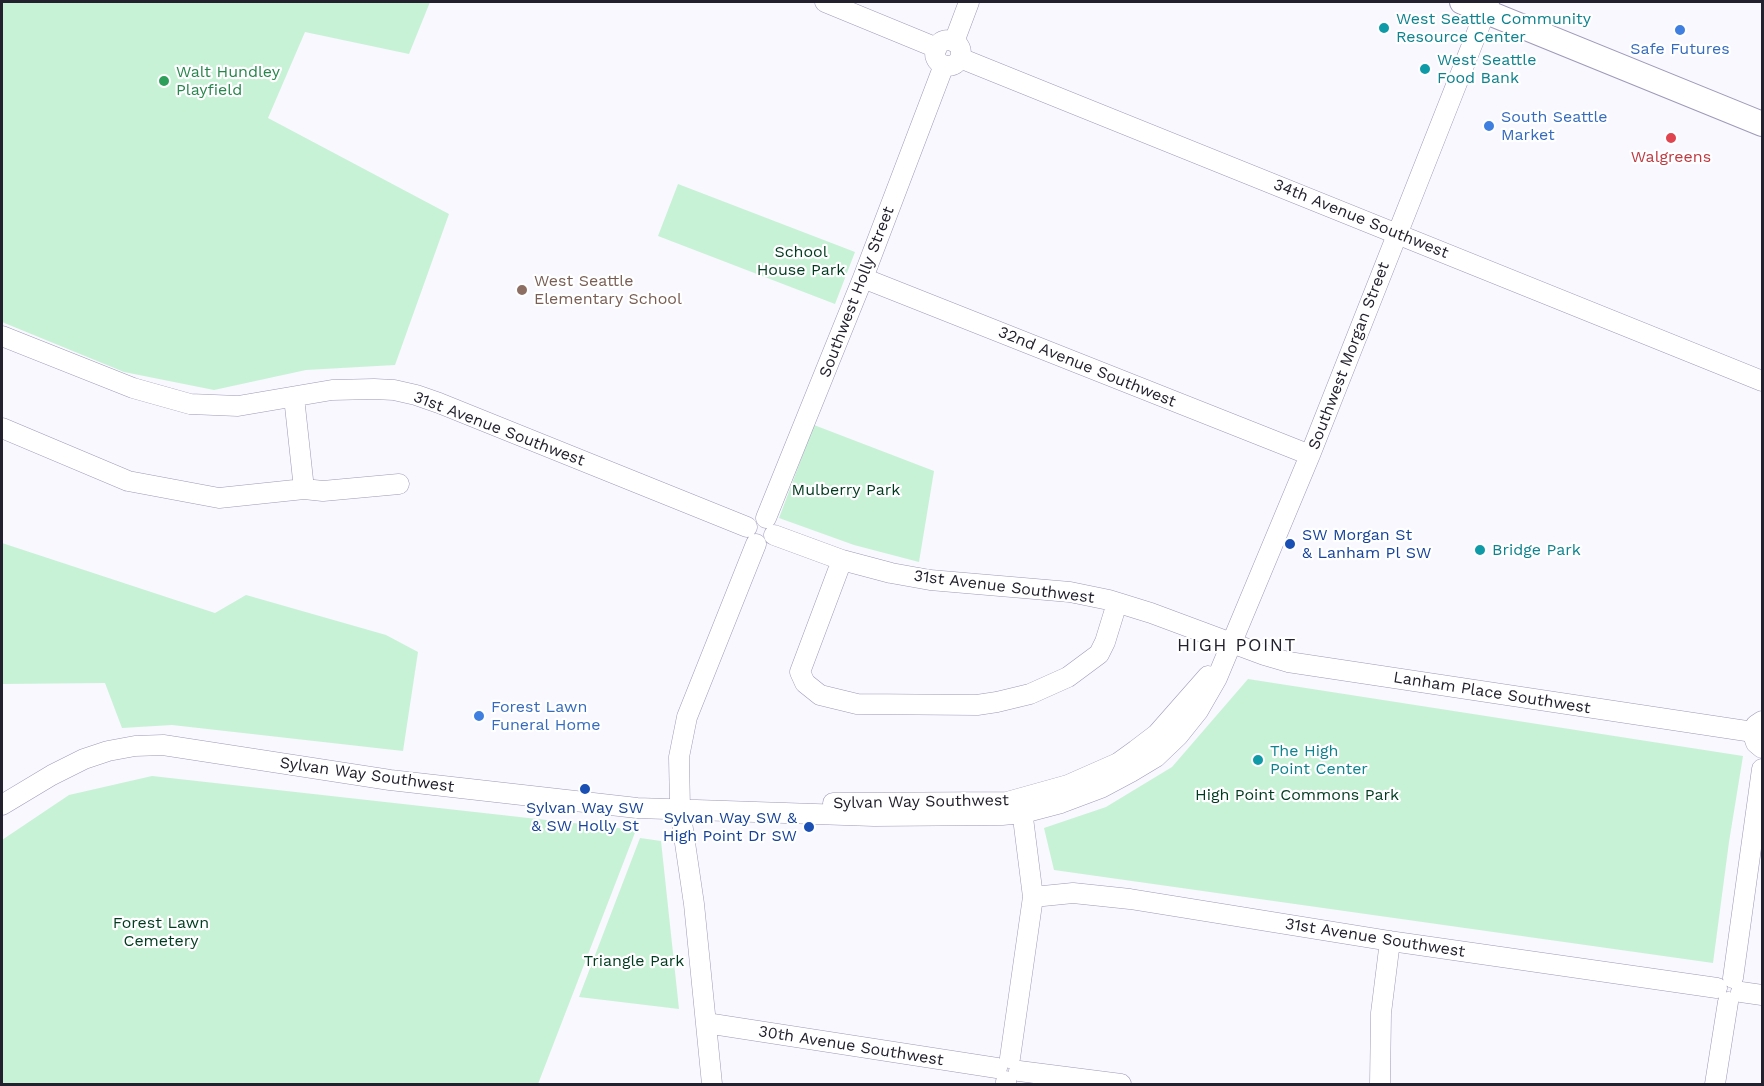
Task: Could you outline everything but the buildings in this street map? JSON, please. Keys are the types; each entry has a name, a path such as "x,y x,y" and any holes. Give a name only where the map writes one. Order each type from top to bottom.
{"main road":[{"path":"1462,2 1487,6 1762,124"}],"street":[{"name":"34th Avenue Southwest","path":"825,2 1762,381"},
{"name":"Southwest Holly Street","path":"770,526 969,2"},
{"name":"Southwest Morgan Street","path":"1233,643 1310,455 1487,6"},
{"name":"32nd Avenue Southwest","path":"863,278 1310,455"},
{"name":"31st Avenue Southwest","path":"2,336 134,388 190,404 238,406 332,390 394,390 416,395 751,535"},
{"path":"294,397 304,489"},
{"path":"2,428 128,481 219,498 304,489 323,491 399,484"},
{"path":"712,1084 693,904 680,809 679,757 684,727 751,535 753,519 757,517 770,526"},
{"name":"31st Avenue Southwest","path":"770,526 842,560 891,573 930,580 1070,592 1118,603 1233,643"},
{"path":"842,560 800,672 805,683 820,695 857,704 977,705 1030,694 1068,677 1099,654 1118,603"},
{"name":"Lanham Place Southwest","path":"1233,643 1288,662 1759,734"},
{"name":"Sylvan Way Southwest","path":"2,805 84,759 108,751 135,746 163,745 390,780 637,808 874,816 986,816 1022,806 1061,803 1101,788 1156,757 1178,736 1198,711 1233,643"},
{"path":"1715,1084 1762,769"},
{"path":"1008,1072 1033,897 1022,806"},
{"name":"31st Avenue Southwest","path":"1033,897 1073,893 1130,899 1390,941 1762,995"},
{"path":"1380,1084 1381,1013 1390,941"},
{"name":"30th Avenue Southwest","path":"706,1023 1008,1072 1121,1084"}],"green space":[{"path":"2,2 430,2 409,54 305,32 268,118 449,214 395,365 306,370 214,390 124,372 2,322"},
{"name":"School House Park","path":"678,184 855,252 835,304 658,236"},
{"name":"Mulberry Park","path":"814,425 934,471 919,562 854,545 779,518"},
{"path":"2,543 215,613 246,595 386,635 418,652 403,751 172,725 122,728 105,683 2,684"},
{"name":"High Point Commons Park","path":"1248,679 1743,756 1713,963 1054,870 1044,828 1106,807 1172,767"},
{"name":"Forest Lawn Cemetery","path":"152,776 636,830 538,1084 2,1084 2,840 69,795"},
{"name":"Triangle Park","path":"640,838 661,841 679,1009 579,997"}],"place":[{"name":"West Seattle Community Resource Center","path":"1384,28"},
{"name":"Safe Futures","path":"1680,30"},
{"name":"West Seattle Food Bank","path":"1425,69"},
{"name":"Walt Hundley Playfield","path":"164,81"},
{"name":"South Seattle Market","path":"1489,126"},
{"name":"Walgreens","path":"1671,138"},
{"name":"West Seattle Elementary School","path":"522,290"},
{"name":"SW Morgan St & Lanham Pl SW","path":"1290,544"},
{"name":"Bridge Park","path":"1480,550"},
{"name":"Forest Lawn Funeral Home","path":"479,716"},
{"name":"The High Point Center","path":"1258,760"},
{"name":"Sylvan Way SW & SW Holly St","path":"585,789"},
{"name":"Sylvan Way SW & High Point Dr SW","path":"809,827"}],"district":[{"name":"HIGH POINT","path":"1237,646"}]}
